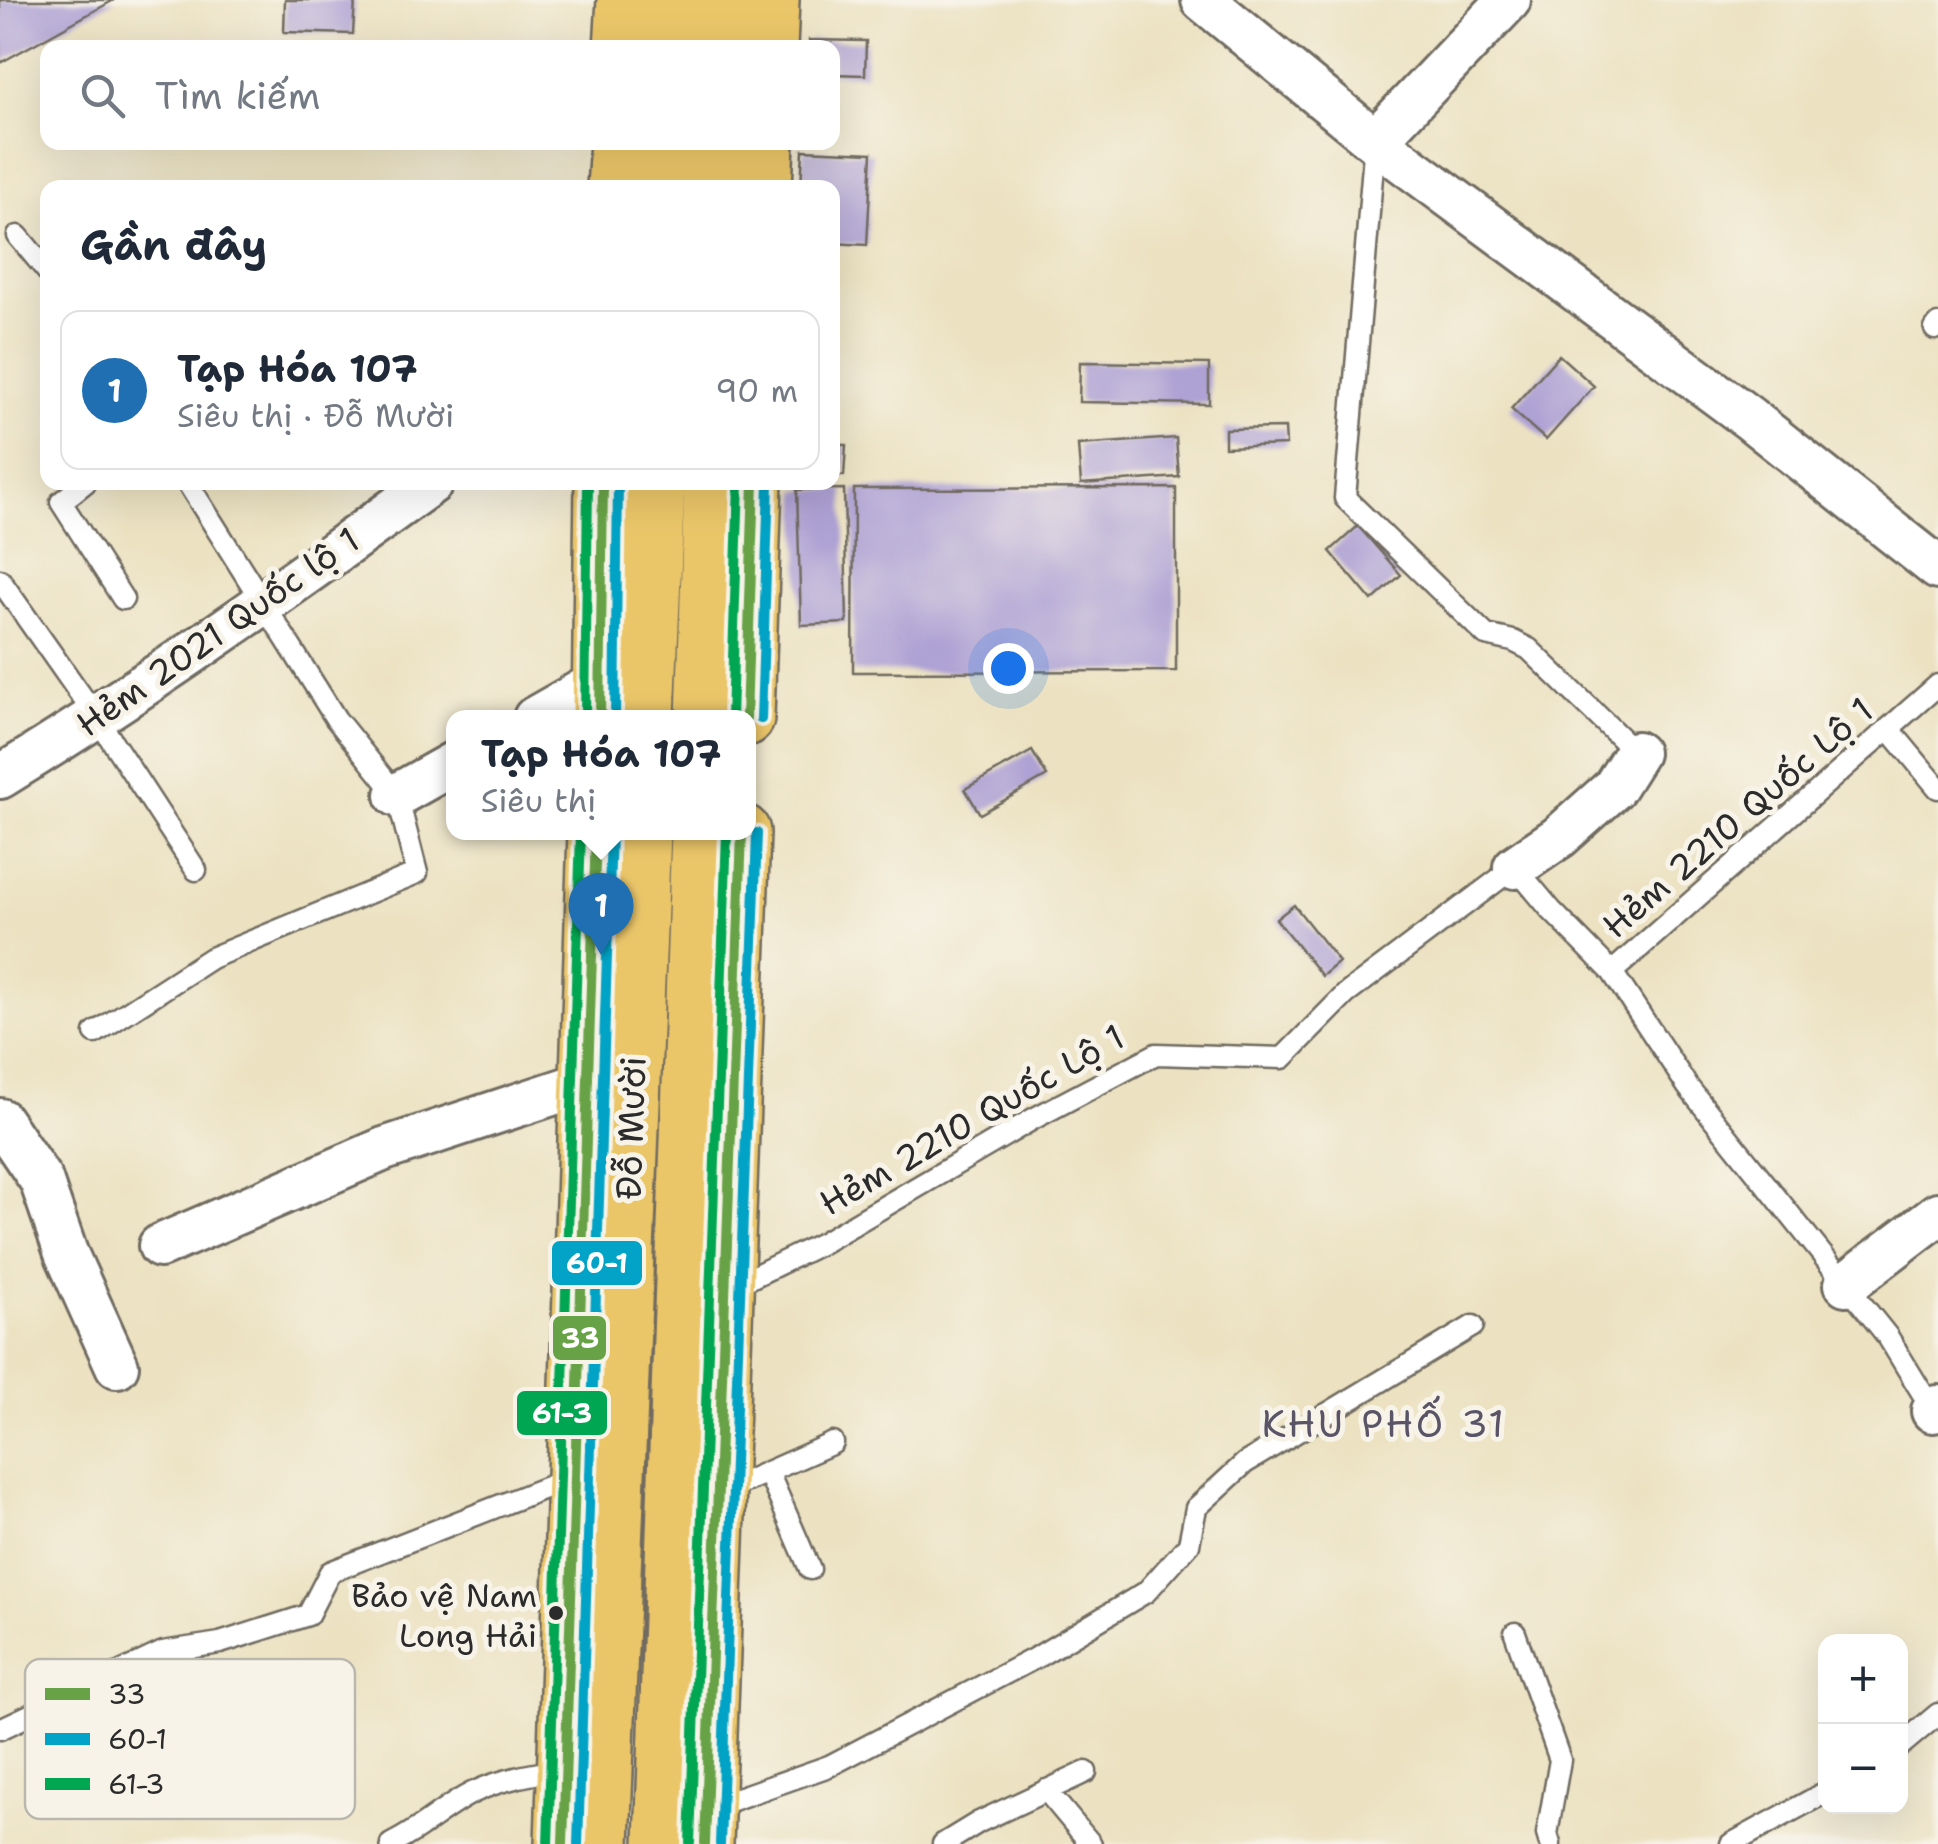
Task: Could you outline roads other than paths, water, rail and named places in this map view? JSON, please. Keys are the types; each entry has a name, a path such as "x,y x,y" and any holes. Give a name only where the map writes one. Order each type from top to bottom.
{"highway":[{"path":"622,40 625,0"},
{"path":"674,40 676,0"},
{"path":"728,40 730,0"},
{"path":"769,40 771,0"},
{"path":"616,180 618,150"},
{"path":"669,180 670,150"},
{"path":"723,180 724,150"},
{"path":"764,180 766,150"},
{"path":"600,699 602,490"},
{"path":"647,710 657,490"},
{"path":"704,710 712,490"},
{"path":"746,710 754,490"},
{"name":"Đỗ Mười","path":"564,1844 596,840"},
{"name":"Đỗ Mười","path":"602,1844 642,840"},
{"name":"Đỗ Mười","path":"663,1844 700,840"},
{"path":"706,1826 742,840"}],"street":[{"path":"1203,0 1375,142 1749,418 1938,568"},
{"path":"1375,142 1509,0"},
{"name":"Hẻm 2021 Quốc lộ 1","path":"0,777 97,718 264,605 421,490"},
{"path":"562,710 600,699"},
{"path":"1515,867 1559,836 1614,788 1636,752"},
{"path":"397,795 446,767"},
{"path":"160,1246 384,1149 588,1082"},
{"path":"0,1120 41,1180 66,1253 117,1366"},
{"path":"1846,1284 1938,1214"}],"lane":[{"path":"1375,142 1345,498 1486,634 1529,649 1636,752"},
{"path":"18,236 40,262"},
{"path":"76,490 61,502 123,599"},
{"path":"95,1033 211,958 417,873 397,795 336,719 193,490"},
{"path":"0,580 97,718 196,870"},
{"name":"Hẻm 2210 Quốc Lộ 1","path":"726,1290 822,1243 1032,1119 1156,1054 1283,1058 1346,994 1515,867 1612,972 1938,686"},
{"path":"1888,729 1938,788"},
{"path":"1612,972 1688,1087 1888,1337 1936,1413"},
{"path":"706,1826 1038,1656 1146,1592 1189,1544 1196,1508 1246,1463 1473,1326"},
{"path":"718,1494 832,1442"},
{"path":"768,1472 810,1569"},
{"path":"147,1659 162,1652 220,1643 308,1616 330,1572 577,1476"},
{"path":"1515,1634 1560,1760 1548,1834 1550,1844"},
{"path":"1908,1739 1938,1714"},
{"path":"0,1729 25,1717"},
{"path":"391,1844 418,1832 470,1794 516,1776 566,1768"},
{"path":"943,1844 979,1822 1086,1772"},
{"path":"1046,1790 1091,1844"},
{"path":"1732,1844 1818,1796"}],"place":[{"name":"Tạp Hóa 107","path":"601,955"},
{"name":"Bảo vệ Nam Long Hải","path":"556,1613"}],"district":[{"name":"KHU PHỐ 31","path":"1384,1424"}]}
